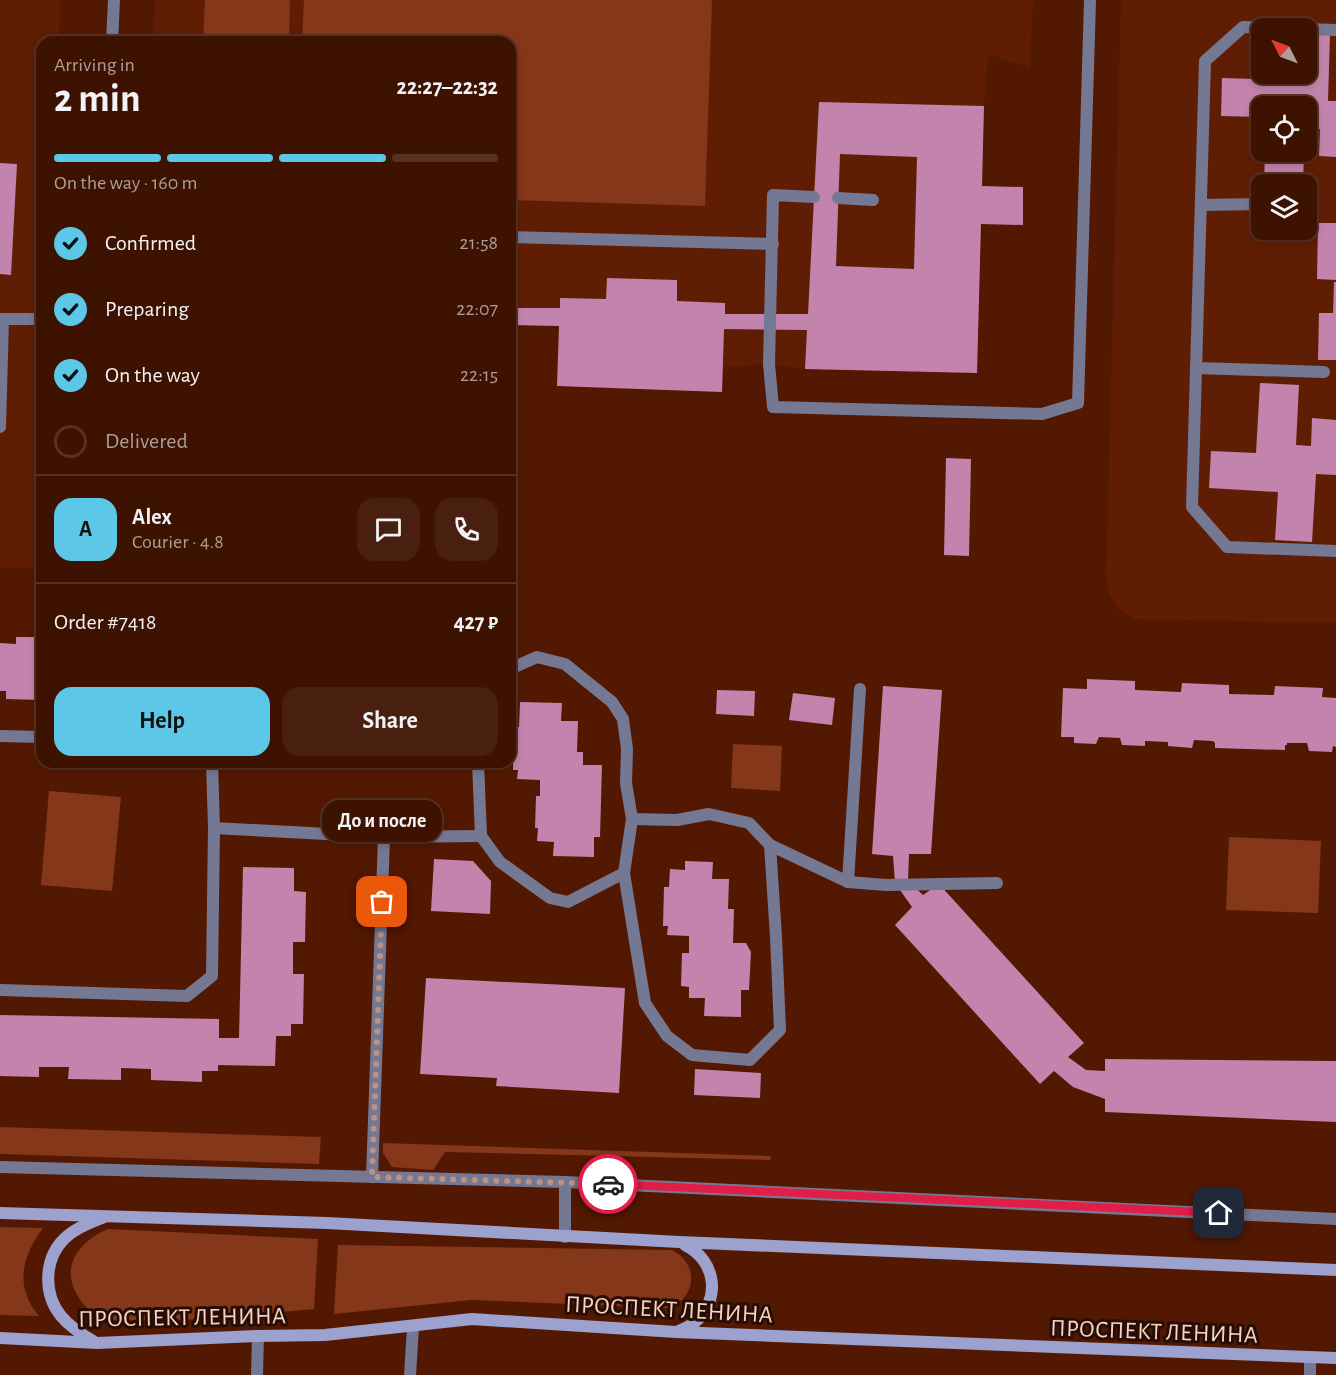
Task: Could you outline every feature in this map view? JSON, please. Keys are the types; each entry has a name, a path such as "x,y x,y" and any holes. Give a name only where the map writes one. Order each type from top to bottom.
{"main road":[{"path":"0,1213 327,1223 565,1237 1336,1270"},
{"path":"97,1343 77,1332 61,1316 53,1304 48,1277 50,1263 64,1239 78,1228 109,1215"},
{"path":"676,1332 693,1323 705,1312 711,1299 713,1285 711,1273 705,1261 695,1250 679,1242"},
{"name":"ПРОСПЕКТ ЛЕНИНА","path":"0,1338 97,1343 325,1335 472,1320 676,1332 1336,1358"}],"lane":[{"path":"112,36 114,0"},
{"path":"814,197 773,195 770,364 773,407 1042,414 1078,403 1090,0"},
{"path":"1251,27 1243,27 1205,61 1192,507 1227,547 1336,550"},
{"path":"1317,29 1336,30"},
{"path":"838,198 873,200"},
{"path":"1201,205 1251,204"},
{"path":"516,237 773,244"},
{"path":"0,427 1,319 36,319"},
{"path":"1196,368 1324,372"},
{"path":"516,666 537,657 565,664 612,702 623,719 627,749 626,783 632,819 624,873 645,1003 667,1036 692,1055 750,1060 780,1030 770,845"},
{"path":"848,882 860,689"},
{"path":"0,736 36,737"},
{"path":"0,990 187,996 212,976 214,828 212,768"},
{"path":"478,768 481,836 500,862 550,898 568,902 624,873"},
{"path":"632,819 677,820 709,814 749,823 770,845 848,882 886,885 997,883"},
{"path":"214,828 384,837 481,836"},
{"path":"372,1177 384,837"},
{"path":"0,1167 565,1182 1336,1219"},
{"path":"565,1182 565,1237"},
{"path":"410,1375 413,1327"},
{"path":"257,1375 258,1336"},
{"path":"1310,1358 1310,1375"}],"shaded area":[{"path":"0,0 60,0 59,36 36,36 36,568 0,568"},
{"path":"155,0 1033,0 1030,68 988,54 984,106 977,373 805,369 769,364 723,367 722,392 557,386 559,326 516,325 516,36 153,36"},
{"path":"205,0 290,0 289,36 203,36"},
{"path":"304,0 712,0 705,206 516,200 516,36 302,36"},
{"path":"1121,0 1336,0 1336,623 1135,619 1119,610 1108,593 1106,575"},
{"path":"733,744 782,746 780,791 731,788"},
{"path":"49,791 121,797 112,891 41,885"},
{"path":"1229,837 1321,841 1318,913 1226,910"},
{"path":"0,1127 321,1137 319,1164 0,1154"},
{"path":"383,1143 771,1156 770,1160 445,1152 433,1170 392,1167 383,1153"},
{"path":"0,1227 43,1228 30,1249 24,1272 26,1294 39,1316 0,1315"},
{"path":"108,1229 318,1239 314,1309 184,1320 107,1320 100,1318 85,1306 74,1290 71,1268 74,1258 87,1241"},
{"path":"338,1245 672,1250 687,1263 691,1280 686,1296 670,1308 471,1300 334,1314"}],"building":[{"path":"1317,32 1330,33 1328,101 1336,101 1336,157 1319,156 1320,129 1317,129 1317,96 1251,96 1251,117 1221,116 1222,78 1251,79 1251,84 1317,84"},
{"path":"819,102 984,106 982,186 1023,187 1023,225 981,224 977,373 805,369 807,330 724,329 722,392 557,386 559,326 516,325 516,308 560,308 560,298 606,299 607,278 677,280 677,301 725,303 725,314 808,314","holes":["840,154 917,157 914,269 836,266"]},
{"path":"1265,162 1304,162 1303,174 1264,174"},
{"path":"0,163 17,164 11,275 0,274"},
{"path":"1318,223 1336,223 1336,280 1317,279"},
{"path":"1334,282 1336,282 1336,360 1318,360 1319,313 1333,313"},
{"path":"1260,383 1299,385 1296,445 1311,446 1312,418 1336,420 1336,475 1316,474 1312,542 1275,540 1278,492 1209,488 1211,451 1256,453"},
{"path":"946,458 971,459 969,556 944,555"},
{"path":"16,637 36,637 36,700 6,699 6,691 0,691 0,643 16,644"},
{"path":"1087,679 1135,681 1135,690 1181,692 1182,683 1229,685 1229,694 1274,695 1275,686 1323,688 1322,697 1336,698 1336,747 1333,746 1332,752 1309,751 1307,743 1287,743 1285,750 1215,748 1213,741 1194,740 1192,748 1168,746 1168,742 1145,741 1145,746 1122,745 1120,738 1099,737 1096,744 1074,743 1074,737 1061,737 1063,688 1087,689"},
{"path":"883,686 942,690 931,854 909,854 908,881 923,895 939,884 1084,1043 1068,1057 1086,1070 1105,1071 1105,1059 1336,1061 1336,1122 1105,1112 1105,1099 1073,1087 1054,1071 1040,1084 895,925 912,907 895,883 893,856 872,854"},
{"path":"717,690 755,691 754,716 716,714"},
{"path":"793,693 835,698 832,725 789,720"},
{"path":"520,702 562,703 561,721 578,721 577,752 583,752 583,765 602,765 600,837 594,837 594,857 553,856 554,842 537,841 536,796 540,796 540,780 517,779 518,770 513,770 516,768 516,727 519,727"},
{"path":"434,859 473,861 491,881 490,914 431,911"},
{"path":"685,861 713,862 712,879 729,879 728,909 734,909 733,943 746,943 751,952 749,990 741,990 741,1017 704,1016 705,998 689,998 689,987 681,986 682,953 689,953 689,936 667,935 668,926 663,926 664,887 669,887 670,869 685,870"},
{"path":"243,867 294,868 294,891 306,892 305,942 293,942 293,974 304,974 303,1024 291,1024 291,1036 276,1036 275,1066 218,1065 218,1071 202,1071 202,1082 151,1080 151,1069 121,1068 121,1080 68,1079 69,1067 39,1067 39,1077 0,1076 0,1015 219,1019 219,1038 239,1038"},
{"path":"426,978 625,988 619,1093 496,1086 497,1078 420,1074"},
{"path":"695,1069 761,1073 760,1098 694,1095"}],"way so far":[{"path":"382,902 372,1177 608,1184"}],"place":[{"name":"До и после","path":"382,902"}],"route":[{"path":"608,1184 1219,1213"}]}
